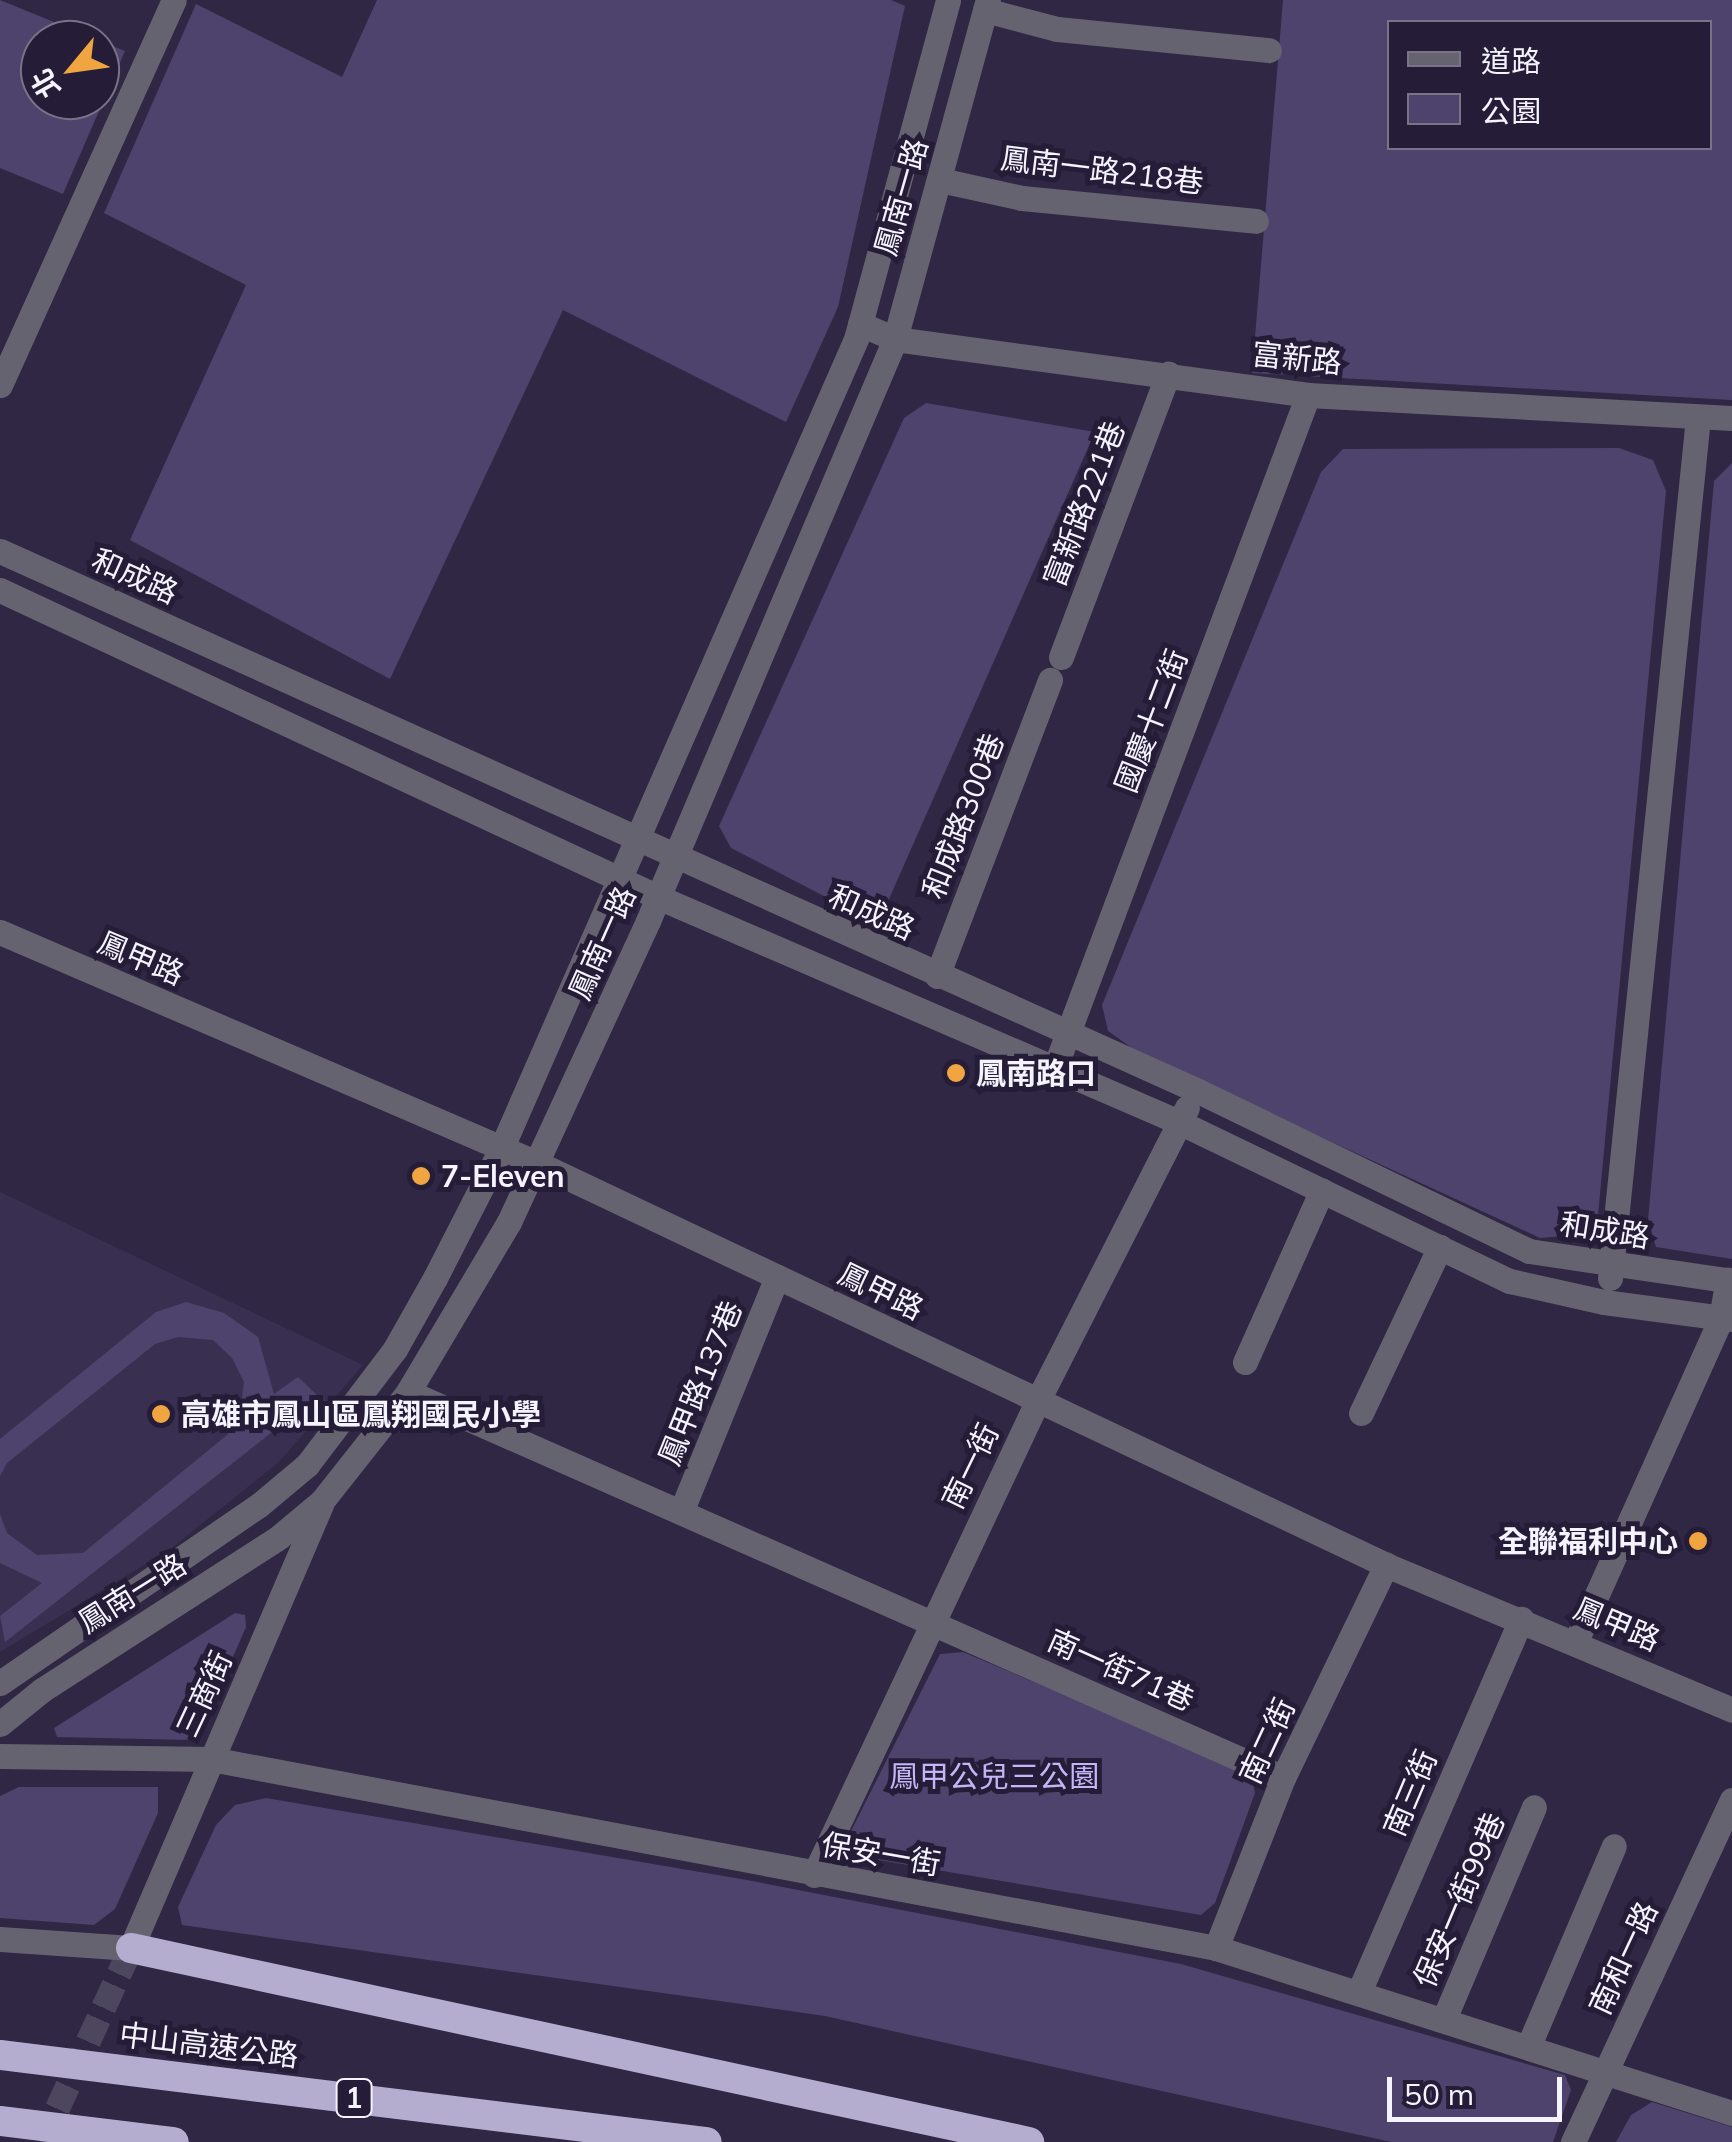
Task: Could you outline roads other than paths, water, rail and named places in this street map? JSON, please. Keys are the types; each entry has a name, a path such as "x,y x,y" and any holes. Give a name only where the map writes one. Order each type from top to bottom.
{"highway":[{"path":"130,1948 1029,2142"},
{"name":"中山高速公路","path":"0,2054 707,2142"},
{"path":"0,2121 174,2142"}],"street":[{"path":"0,385 174,0"},
{"name":"鳳南一路","path":"0,1683 292,1479 395,1349 502,1147 860,324 948,0"},
{"path":"986,5 1056,29 1269,50"},
{"name":"鳳南一路","path":"0,1724 42,1690 279,1538 322,1501 408,1392 540,1164 675,858 895,339 986,5"},
{"name":"鳳南一路218巷","path":"940,180 1022,198 1256,221"},
{"name":"富新路","path":"860,324 895,339 1308,395 1732,418"},
{"name":"富新路221巷","path":"1056,669 1168,374"},
{"name":"國慶十二街","path":"1054,1070 1308,395"},
{"path":"1604,1302 1613,1266 1698,417"},
{"name":"和成路","path":"0,551 1196,1090 1530,1251 1730,1280"},
{"path":"0,590 658,897 1179,1122 1510,1281 1604,1302 1726,1318"},
{"name":"和成路300巷","path":"937,976 1056,669"},
{"name":"鳳甲路","path":"0,932 540,1164 1386,1565 1732,1710"},
{"name":"南一街","path":"814,1875 1037,1402 1196,1090"},
{"path":"1245,1362 1322,1190"},
{"path":"1361,1413 1440,1247"},
{"name":"鳳甲路137巷","path":"681,1512 777,1277"},
{"path":"1576,1642 1726,1318 1730,1280"},
{"name":"南一街71巷","path":"408,1392 1284,1778"},
{"path":"292,1479 322,1501"},
{"name":"三商街","path":"130,1948 322,1501"},
{"name":"南二街","path":"1216,1948 1284,1778 1386,1565"},
{"name":"南三街","path":"1359,1992 1521,1619"},
{"name":"保安一街","path":"0,1756 210,1758 1216,1948 1607,2070 1732,2114"},
{"name":"南和一路","path":"1572,2142 1732,1800"},
{"name":"保安一街99巷","path":"1444,2018 1534,1807"},
{"path":"1529,2045 1614,1846"},
{"path":"0,1939 130,1948"}],"tunnel":[{"path":"42,2142 131,1948"}],"place":[{"name":"鳳南路口","path":"956,1073"},
{"name":"7-Eleven","path":"421,1176"},
{"name":"高雄市鳳山區鳳翔國民小學","path":"161,1414"},
{"name":"全聯福利中心","path":"1698,1541"}],"park label":[{"name":"鳳甲公兒三公園","path":"994,1776"}]}
